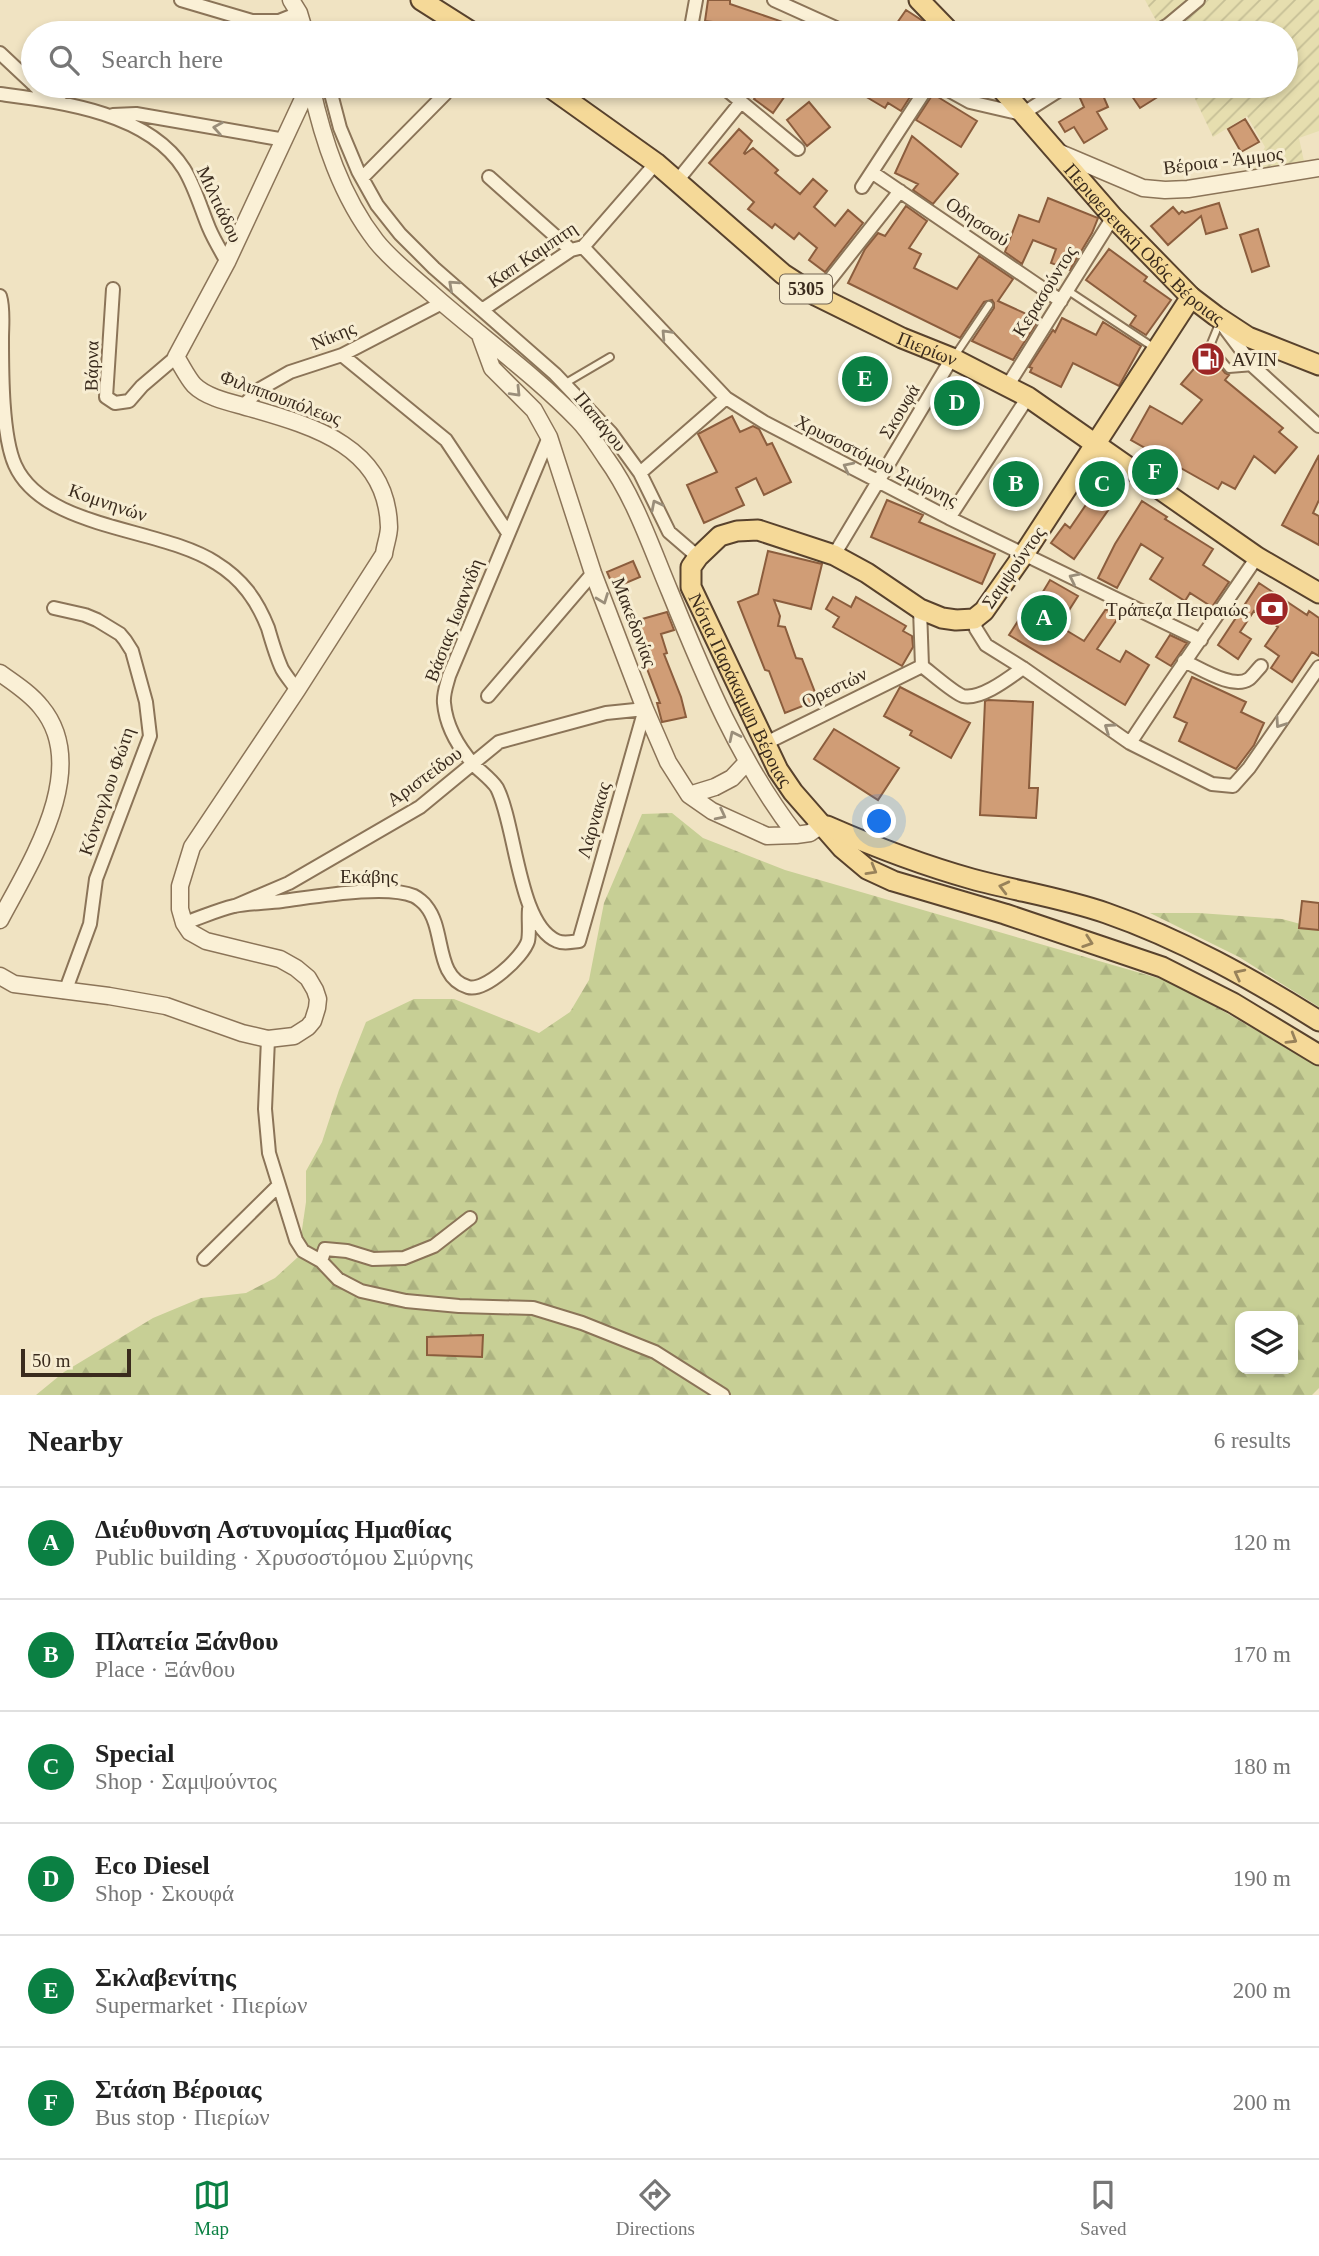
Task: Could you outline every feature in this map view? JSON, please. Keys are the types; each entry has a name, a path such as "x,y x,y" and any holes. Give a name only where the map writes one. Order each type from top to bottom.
{"main road":[{"path":"421,0 454,21"},
{"path":"919,0 939,21"},
{"name":"Πιερίων","path":"565,98 656,163 783,274 817,296 902,338 953,358 1008,385 1097,443 1257,557 1319,593"},
{"name":"Περιφερειακή Οδός Βέροιας","path":"1009,98 1113,217 1191,297 1218,319 1248,337 1319,365"},
{"path":"1097,443 1191,297"},
{"name":"Σαμψούντος","path":"974,620 984,611 1024,554 1097,443"},
{"path":"698,557 720,536 747,530 774,534 834,555 867,573 920,609 942,618 974,620"},
{"name":"Νότια Παράκαμψη Βέροιας","path":"698,557 691,567 691,587 764,744 793,792 842,848 867,869 893,881 1004,914 1162,967 1233,1003 1319,1055"},
{"name":"Νότια Παράκαμψη Βέροιας","path":"823,824 887,852 970,878 1103,912 1154,931 1269,990 1319,1021"}],"street":[{"path":"181,0 252,21 279,21 295,6"},
{"path":"692,21 696,0"},
{"path":"774,0 820,21"},
{"path":"1173,21 1198,0"},
{"path":"0,53 21,73"},
{"name":"Μιλτιάδου","path":"0,94 21,97"},
{"name":"Μιλτιάδου","path":"30,98 110,115 132,125 160,144 183,167 210,231 227,262"},
{"path":"49,98 52,101 56,98"},
{"path":"176,357 227,262 304,98"},
{"name":"Παπάγου","path":"313,98 340,180 365,225 391,258 579,421 609,461 636,511 677,610 747,762 777,812 796,835"},
{"name":"Παπάγου","path":"332,98 340,128 362,178 377,205 400,234 434,268 564,383 611,433 640,474 669,532 698,557"},
{"path":"362,178 441,98"},
{"path":"736,98 798,149"},
{"path":"862,187 920,98"},
{"path":"963,98 1022,114 1047,98"},
{"path":"677,181 741,102"},
{"name":"Μιλτιάδου","path":"110,115 136,114 285,140"},
{"name":"Βέροια - Άμμος","path":"1055,150 1143,188 1165,190 1188,189 1319,168"},
{"name":"Καπ Καμπιτη","path":"482,310 578,248 656,163"},
{"name":"Οδησσού","path":"873,173 1064,295"},
{"name":"Χρυσοστόμου Σμύρνης","path":"489,177 578,248 726,398 764,422 879,483 1201,640"},
{"path":"817,296 900,191"},
{"name":"Κερασούντος","path":"1008,385 1113,217"},
{"name":"Βάρνα","path":"113,289 106,397 115,403 129,401 176,357"},
{"name":"Κομνηνών","path":"0,296 2,371 9,447 25,481 40,497 72,514 181,546 215,561 240,580 267,626 283,671 297,690"},
{"name":"Νίκης","path":"243,406 260,389 290,372 342,355 442,303"},
{"path":"1218,319 1254,367 1319,426"},
{"name":"Μακεδονίας","path":"480,336 492,368 534,410 549,437 593,573 645,709 668,762 689,795 712,811 767,836 796,835 810,832 823,824"},
{"path":"342,355 446,440 508,533"},
{"name":"Φιλιππουπόλεως","path":"176,357 195,386 225,402 321,432 344,443 377,478 389,528 384,554 192,847 180,886 180,909 184,923"},
{"name":"Σκουφά","path":"834,555 953,358"},
{"path":"948,518 1028,397"},
{"path":"640,474 726,398"},
{"name":"Βάσιας Ιωαννίδη","path":"549,437 449,676 444,701 458,744 496,787 529,906 540,927 556,941 579,941"},
{"path":"1130,743 1257,557"},
{"path":"488,696 593,573"},
{"name":"Κόντογλου Φώτη","path":"54,608 97,620 125,640 132,650 146,702 150,736 96,879 90,924 65,992"},
{"path":"920,609 922,666 962,696 990,690 1023,668"},
{"path":"974,620 986,645 1130,743 1212,784 1233,786 1249,768 1319,667"},
{"path":"1184,661 1229,682 1239,683 1248,679 1261,666"},
{"name":"Ορεστών","path":"764,744 922,666"},
{"path":"0,673 27,693 47,715 56,733 60,773 50,821 0,920"},
{"name":"Αριστείδου","path":"235,906 289,883 420,807 499,742 606,713 645,709"},
{"name":"Λάρνακας","path":"579,941 645,709"},
{"path":"689,795 715,787 732,778 747,762"},
{"name":"Εκάβης","path":"184,923 235,906 372,891 415,897 427,907 434,922 447,974 470,988 480,988 521,953 528,942 529,906"},
{"path":"0,976 14,984 166,1006 242,1033 268,1039 299,1034 313,1021 318,999 315,989 308,978 296,968 280,959 206,941 195,936 184,923"},
{"path":"268,1039 265,1109 269,1153 278,1186 296,1240 303,1251 321,1261 338,1279 360,1291 394,1299 460,1306 533,1308 582,1323 654,1352 723,1395"},
{"path":"205,1259 278,1186"},
{"path":"321,1261 326,1249 346,1251 373,1259 404,1258 434,1246 470,1218"}],"lane":[{"path":"1064,295 1157,349"},
{"path":"953,358 989,305"},
{"path":"1218,319 1210,346 1229,369 1254,367"},
{"path":"564,383 610,357"}],"shaded area":[{"path":"1145,0 1193,0 1166,21 1156,21"},
{"path":"1207,0 1319,0 1319,131 1299,138 1305,166 1251,174 1265,147 1247,116 1213,137 1195,98 1298,98 1298,21 1182,21"}],"green space":[{"path":"672,813 703,838 785,870 1175,983 1319,1067 1319,1388 1312,1395 36,1395 64,1372 153,1318 201,1298 246,1293 275,1278 298,1257 306,1202 306,1171 322,1142 366,1022 414,999 454,999 539,1033 570,1012 589,980 604,903 642,814"},
{"path":"1150,913 1199,913 1282,919 1319,929 1319,1007 1239,957"}],"building":[{"path":"708,0 730,0 730,4 780,21 705,21"},
{"path":"906,10 923,21 898,21"},
{"path":"755,98 784,98 773,113"},
{"path":"868,98 909,98 901,111 888,103 885,108"},
{"path":"930,98 940,98 977,121 961,147 916,120"},
{"path":"1080,98 1104,98 1108,107 1097,112 1107,129 1084,143 1074,127 1065,132 1059,122 1084,107"},
{"path":"1133,98 1156,98 1140,108"},
{"path":"809,102 830,127 807,146 787,120"},
{"path":"1245,119 1259,142 1241,152 1228,129"},
{"path":"739,129 752,141 744,153 753,148 778,170 775,173 800,194 813,179 827,191 814,207 835,226 848,210 863,223 825,272 809,260 817,248 799,233 794,239 775,224 772,228 748,209 754,202 709,163"},
{"path":"912,136 958,174 933,204 913,190 918,184 895,173"},
{"path":"1048,198 1098,218 1070,270 1051,263 1056,249 1033,240 1022,264 1005,252 1019,215 1039,222"},
{"path":"1219,203 1227,228 1206,234 1201,216 1168,245 1151,226 1173,207 1179,214"},
{"path":"906,206 927,221 909,248 921,254 914,268 957,289 979,256 1013,279 998,301 1033,317 1037,322 1013,360 972,341 994,308 992,300 984,302 960,338 848,283 865,249 878,233 885,236"},
{"path":"1258,229 1269,266 1252,272 1240,235"},
{"path":"1109,249 1147,277 1144,281 1171,300 1146,335 1130,325 1136,316 1086,280"},
{"path":"1062,318 1096,335 1103,322 1141,346 1119,386 1073,363 1061,387 1030,372 1032,368 1029,367"},
{"path":"1208,352 1229,375 1225,380 1283,428 1279,432 1297,447 1275,473 1254,456 1235,489 1222,482 1218,489 1131,440 1150,406 1182,424 1202,400 1181,384"},
{"path":"732,416 740,432 753,426 759,429 767,445 772,443 791,482 764,495 756,478 736,488 744,505 704,523 687,485 717,472 698,434"},
{"path":"1319,455 1319,500 1313,513 1319,516 1319,545 1282,525"},
{"path":"1105,477 1123,489 1074,559 1051,543 1065,524 1070,528"},
{"path":"887,500 923,515 919,522 995,554 982,584 871,537"},
{"path":"1142,501 1213,549 1203,565 1229,582 1212,607 1190,593 1185,601 1150,579 1163,558 1141,544 1117,588 1098,578 1115,544"},
{"path":"768,551 822,564 811,609 774,600 780,616 778,626 785,627 796,658 802,659 818,700 785,713 738,602 758,594"},
{"path":"633,561 640,577 614,588 607,572"},
{"path":"1050,580 1078,596 1059,626 1084,641 1106,609 1118,618 1097,649 1120,662 1126,651 1149,665 1125,705 1009,635 1027,607 1032,610"},
{"path":"1259,583 1307,615 1309,611 1319,618 1319,656 1312,652 1292,682 1271,668 1279,656 1265,646 1278,627 1254,611 1240,632 1251,639 1238,659 1218,645"},
{"path":"833,597 851,607 856,597 906,626 903,631 912,636 913,647 902,666 833,627 839,617 826,609"},
{"path":"667,612 674,630 661,634 667,653 664,654 686,717 662,722 657,703 660,703 636,643 642,641 635,621"},
{"path":"1170,635 1187,643 1171,666 1156,657"},
{"path":"1192,677 1246,702 1241,712 1264,723 1254,745 1236,769 1179,741 1187,723 1174,717"},
{"path":"900,687 970,723 951,758 910,735 912,731 884,716"},
{"path":"985,701 1033,702 1029,788 1038,788 1036,818 980,815"},
{"path":"834,729 899,768 878,800 814,759"},
{"path":"1302,901 1319,903 1319,930 1299,928"},
{"path":"483,1335 482,1357 427,1355 427,1337"}],"place":[{"name":"AVIN","path":"1208,359"},
{"name":"Σκλαβενίτης","path":"865,379"},
{"name":"Eco Diesel","path":"957,403"},
{"name":"Στάση Βέροιας","path":"1155,472"},
{"name":"Πλατεία Ξάνθου","path":"1016,484"},
{"name":"Special","path":"1102,484"},
{"name":"Τράπεζα Πειραιώς","path":"1272,609"},
{"name":"Διέυθυνση Αστυνομίας Ημαθίας","path":"1044,618"}]}
